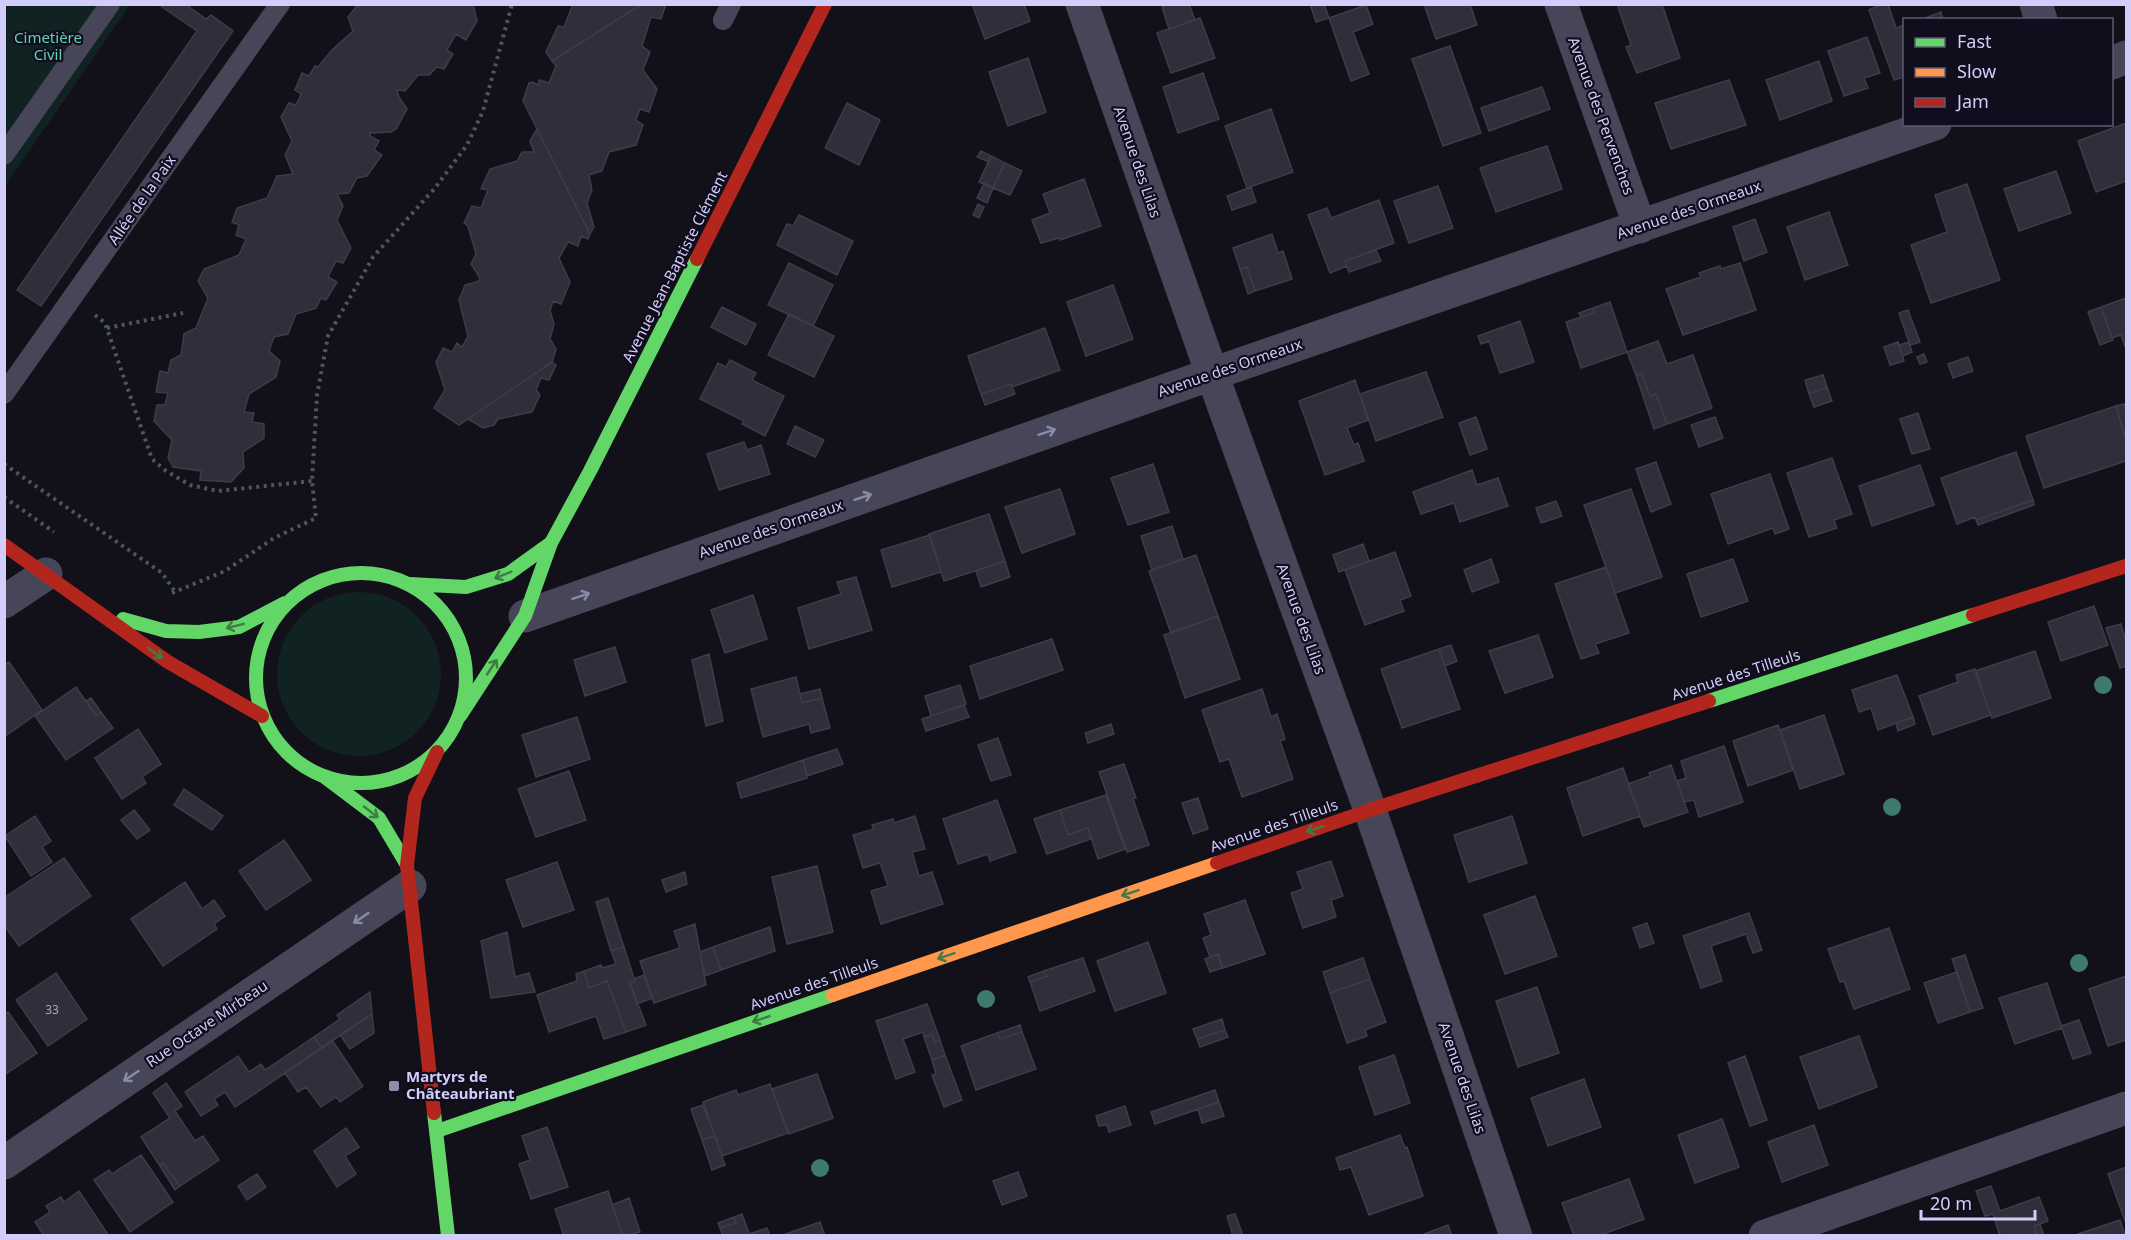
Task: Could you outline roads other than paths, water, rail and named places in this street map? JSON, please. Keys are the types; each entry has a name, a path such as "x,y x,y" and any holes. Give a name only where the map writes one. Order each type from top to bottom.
{"street":[{"name":"Avenue Jean-Baptiste Clément","path":"460,716 525,616 551,543 591,471 825,4"},
{"name":"Avenue des Lilas","path":"1082,4 1212,374 1370,810 1516,1236"},
{"name":"Avenue des Pervenches","path":"1561,4 1640,227"},
{"path":"2113,63 2127,57"},
{"name":"Avenue des Ormeaux","path":"525,616 1212,374 1929,126"},
{"name":"Avenue Jean-Baptiste Clément","path":"410,584 466,587 508,574 551,543"},
{"path":"4,545 168,662 262,716"},
{"name":"Avenue des Tilleuls","path":"437,1131 1370,810 2127,566"},
{"path":"91,605 134,624 166,631 200,632 239,627 288,602 315,583 346,573 379,574 410,584 434,602 453,626 464,655 466,686 460,716 438,751 415,798 408,875 448,1236"},
{"path":"4,602 46,574"},
{"path":"288,602 269,626 258,655 256,686 262,716 277,742 298,763 325,777 379,818 408,875"},
{"path":"325,777 349,782 373,782 419,766 438,751"},
{"name":"Rue Octave Mirbeau","path":"4,1163 408,875"},
{"path":"1765,1236 2127,1108"}],"lane":[{"path":"4,155 110,4"},
{"name":"Allée de la Paix","path":"4,394 280,4"}],"place":[{"name":"Martyrs de Châteaubriant","path":"394,1086"}],"park label":[{"name":"Cimetière Civil","path":"48,46"}]}
